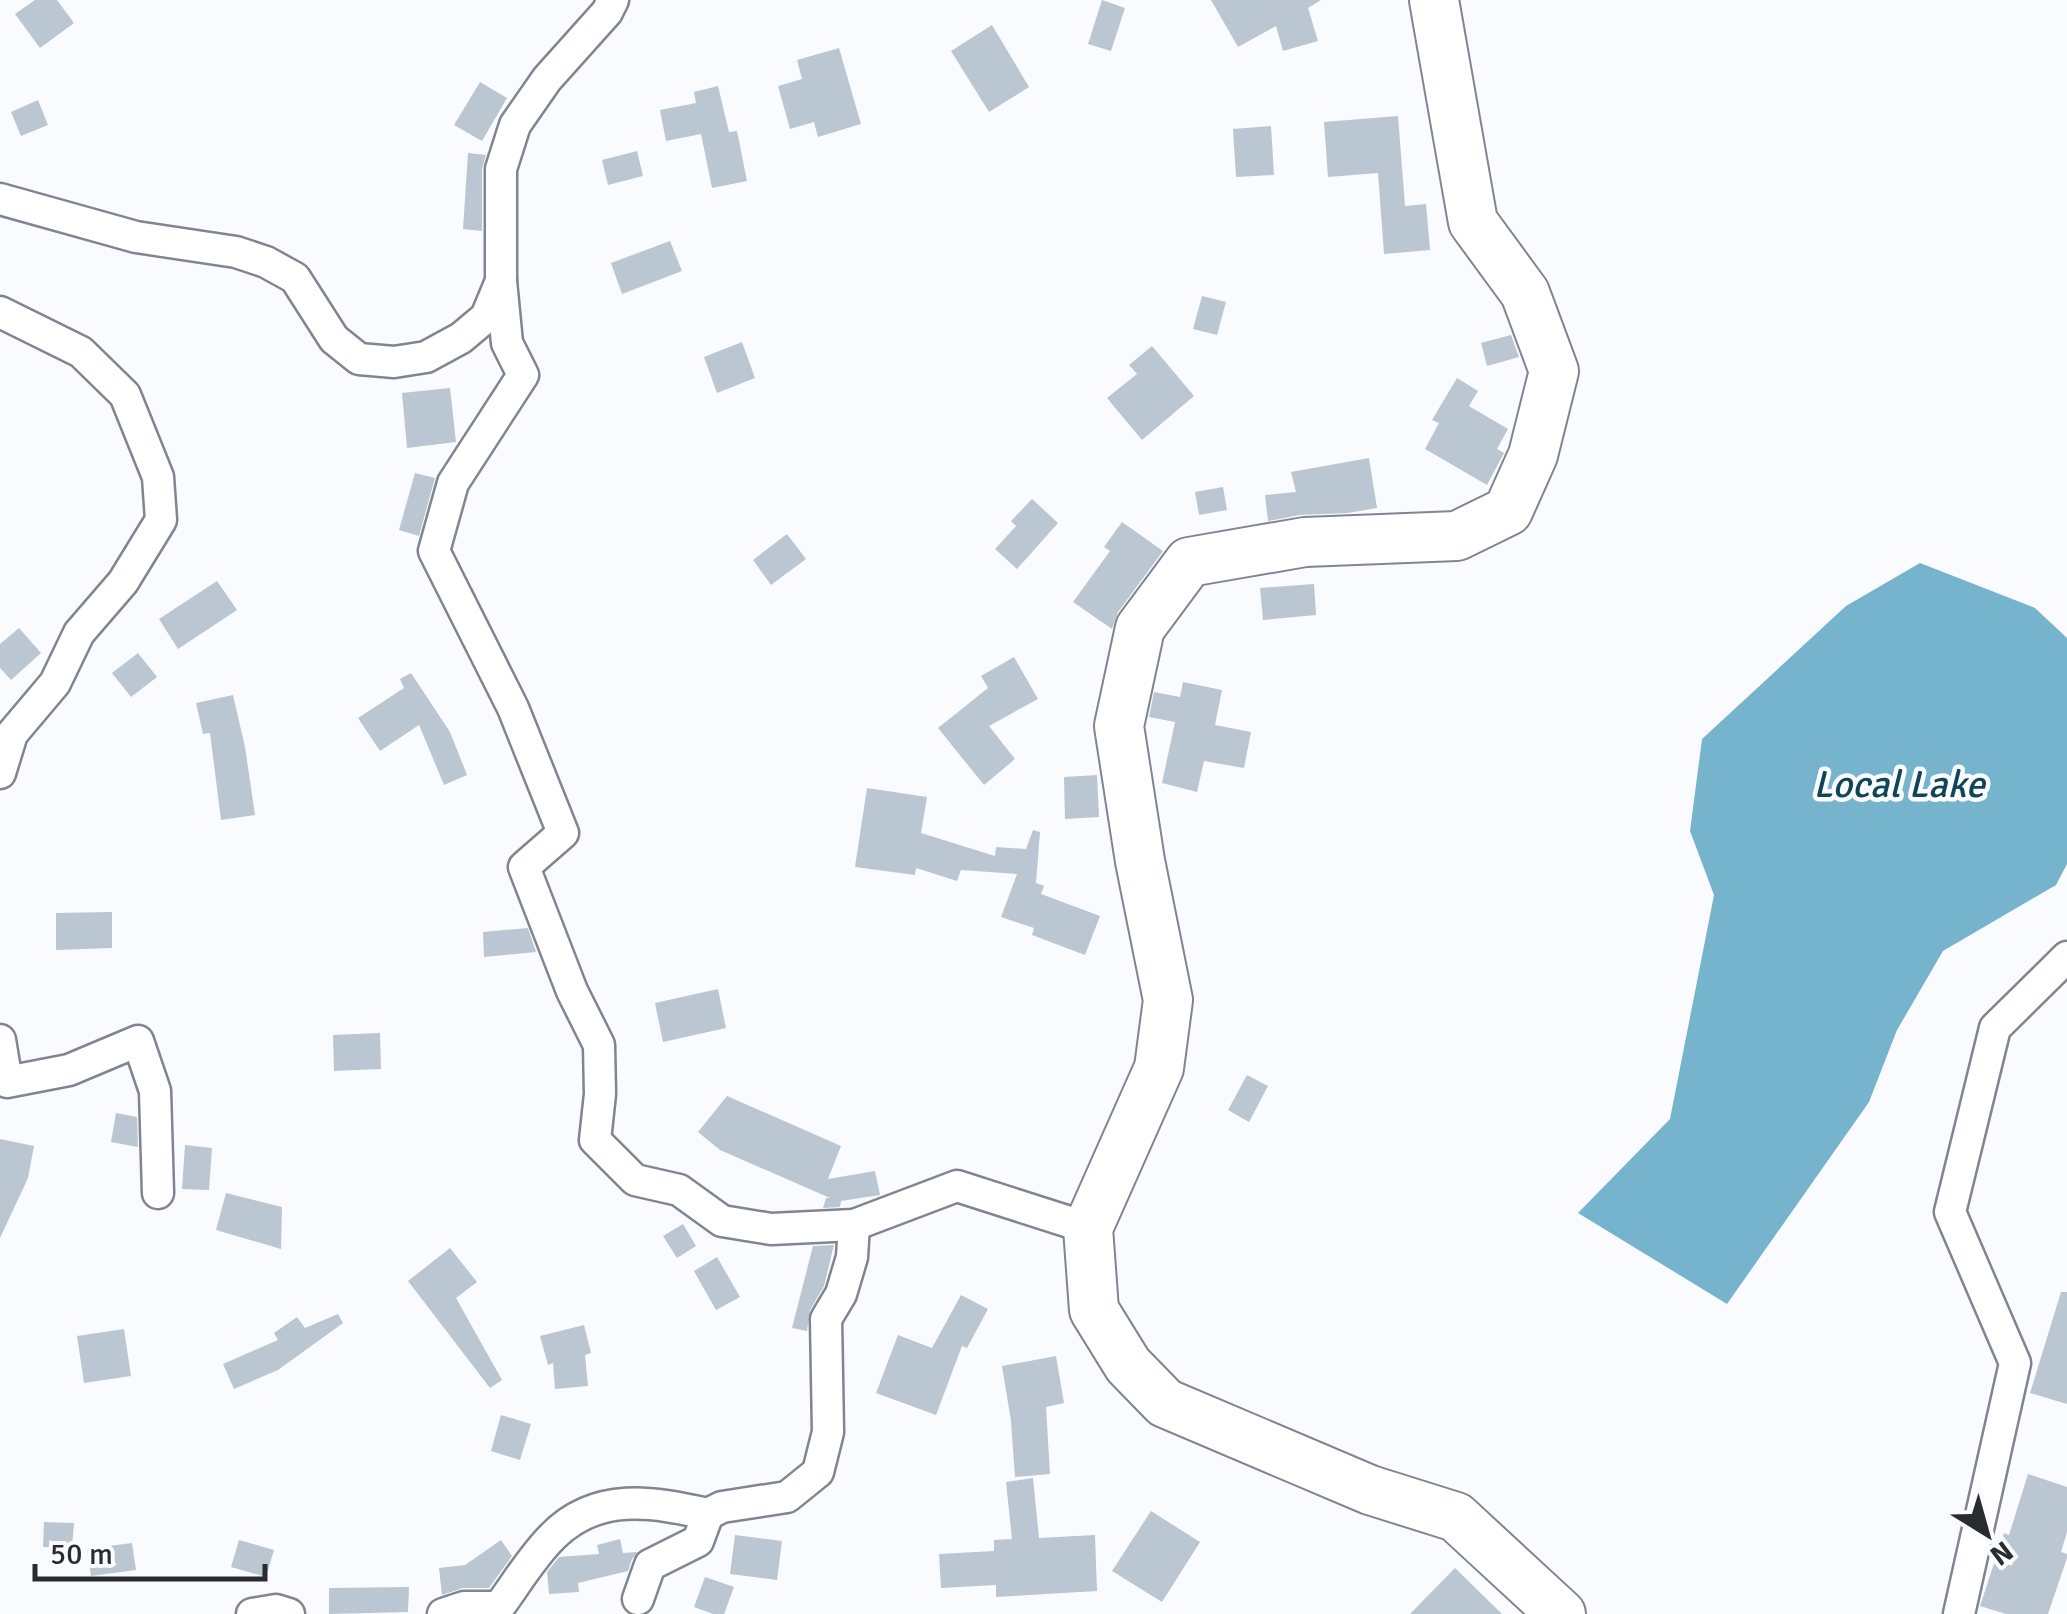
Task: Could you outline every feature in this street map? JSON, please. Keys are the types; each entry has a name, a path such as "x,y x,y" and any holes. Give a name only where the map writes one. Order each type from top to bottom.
{"main road":[{"path":"1434,0 1473,222 1525,293 1554,371 1533,455 1508,510 1457,536 1305,542 1188,562 1140,628 1119,726 1140,861 1168,1000 1159,1068 1088,1228 1094,1310 1128,1365 1165,1403 1370,1490 1456,1518 1561,1614"}],"street":[{"path":"613,0 607,12 547,79 515,125 501,169 500,281 508,343 523,376 453,483 434,551 512,708 563,833 524,867 572,991 600,1045 595,1140 635,1180 679,1190 722,1221 770,1229 854,1225 957,1186 1088,1228"},
{"path":"0,199 136,236 222,249 266,262 294,278 334,339 359,360 394,362 426,357 461,338 486,317 500,281"},
{"path":"0,312 81,352 125,395 158,477 161,520 123,582 79,634 55,683 12,734 0,773"},
{"path":"1959,1614 2015,1363 1950,1212 1995,1028 2067,957"},
{"path":"0,1040 7,1082 69,1070 138,1042 155,1092 158,1192"},
{"path":"638,1600 650,1565 698,1542 708,1514 722,1506 787,1497 818,1472 828,1432 826,1319 841,1294 852,1257 854,1225"},
{"path":"443,1614 464,1608 500,1607 552,1536 583,1513 630,1502 664,1504 708,1514"},
{"path":"252,1614 276,1610 289,1614"}],"water":[{"name":"Local Lake","path":"1920,563 2035,608 2067,638 2067,864 2056,885 1943,951 1897,1030 1869,1102 1727,1304 1578,1213 1670,1119 1714,895 1690,831 1702,739 1846,606"}],"building":[{"path":"35,0 57,0 74,23 40,48 15,14"},
{"path":"1102,0 1125,8 1111,51 1088,44"},
{"path":"1211,0 1321,0 1308,8 1318,41 1283,51 1276,26 1238,47"},
{"path":"992,25 1029,87 989,112 951,51"},
{"path":"839,48 861,124 818,137 814,122 790,129 778,86 802,79 797,60"},
{"path":"480,82 507,98 482,141 454,125"},
{"path":"718,86 729,132 737,131 747,181 712,188 701,134 666,141 660,110 696,103 694,92"},
{"path":"38,100 48,125 21,136 11,112"},
{"path":"1398,116 1405,206 1426,204 1430,250 1384,254 1378,173 1328,177 1324,122"},
{"path":"1271,126 1274,175 1236,177 1233,129"},
{"path":"637,151 643,176 608,185 602,160"},
{"path":"468,153 486,155 482,169 482,231 463,229"},
{"path":"670,241 682,271 622,294 611,263"},
{"path":"1202,296 1226,302 1217,335 1193,329"},
{"path":"1511,335 1519,357 1487,366 1481,343"},
{"path":"742,342 755,378 717,393 704,357"},
{"path":"1152,346 1194,396 1142,440 1107,398 1137,374 1129,365"},
{"path":"1457,378 1478,391 1469,406 1508,429 1497,449 1504,453 1487,485 1425,449 1439,423 1432,420"},
{"path":"450,388 456,442 407,448 402,393"},
{"path":"1369,458 1377,508 1268,521 1265,495 1296,492 1291,472"},
{"path":"415,473 435,478 419,536 399,530"},
{"path":"1223,487 1227,510 1199,515 1195,492"},
{"path":"1032,499 1058,523 1017,569 995,549 1016,526 1011,521"},
{"path":"1122,522 1163,551 1118,612 1112,629 1073,602 1110,551 1104,547"},
{"path":"787,534 806,559 771,585 753,560"},
{"path":"217,581 237,610 178,649 159,619"},
{"path":"1314,584 1316,615 1263,620 1260,588"},
{"path":"19,628 41,653 11,680 0,668 0,644"},
{"path":"138,653 157,677 131,697 112,673"},
{"path":"1014,657 1038,699 989,726 1015,759 984,785 938,728 988,688 981,676"},
{"path":"411,673 450,732 467,775 444,785 419,725 380,751 358,718 404,688 400,679"},
{"path":"1183,682 1222,690 1215,725 1251,732 1244,768 1204,761 1197,792 1162,783 1175,722 1149,717 1154,692 1180,697"},
{"path":"233,695 255,815 221,820 210,733 203,734 196,703"},
{"path":"1097,775 1099,817 1065,819 1064,777"},
{"path":"867,788 927,797 921,833 995,856 996,847 1026,849 1033,830 1040,832 1036,883 1044,886 1041,894 1100,916 1085,955 1032,935 1034,928 1001,917 1017,874 961,870 957,881 916,868 915,875 855,867"},
{"path":"112,912 112,948 56,950 56,913"},
{"path":"528,928 536,952 484,957 483,932"},
{"path":"718,989 726,1028 663,1042 655,1003"},
{"path":"380,1033 381,1069 334,1071 333,1035"},
{"path":"1247,1075 1268,1086 1249,1122 1228,1110"},
{"path":"727,1096 841,1146 828,1179 875,1171 880,1195 823,1208 826,1198 830,1198 720,1150 698,1132"},
{"path":"116,1113 137,1117 138,1147 111,1142"},
{"path":"0,1139 34,1146 28,1178 0,1238"},
{"path":"185,1145 212,1148 209,1190 182,1189"},
{"path":"226,1193 282,1207 281,1249 216,1230"},
{"path":"683,1224 696,1246 677,1258 663,1236"},
{"path":"834,1245 824,1286 810,1310 807,1331 792,1328 813,1246"},
{"path":"450,1248 477,1282 456,1298 502,1380 490,1388 408,1281"},
{"path":"717,1257 740,1297 716,1310 694,1271"},
{"path":"2061,1292 2067,1292 2067,1404 2030,1393"},
{"path":"961,1295 988,1309 967,1348 962,1346 936,1415 876,1393 898,1335 932,1348"},
{"path":"338,1314 343,1323 278,1370 234,1389 223,1364 278,1340 274,1333 297,1317 305,1328"},
{"path":"584,1325 591,1353 585,1355 588,1386 555,1389 553,1363 548,1365 540,1336"},
{"path":"124,1329 131,1376 84,1383 77,1336"},
{"path":"1056,1356 1064,1403 1046,1407 1050,1474 1015,1477 1002,1366"},
{"path":"501,1415 531,1424 520,1460 491,1451"},
{"path":"2028,1474 2067,1487 2067,1532 2061,1552 2067,1558 2048,1614 2006,1614 1980,1606"},
{"path":"1033,1478 1039,1538 1095,1535 1097,1591 996,1597 996,1585 941,1588 939,1554 994,1551 994,1540 1012,1539 1006,1482"},
{"path":"1151,1511 1200,1542 1162,1602 1112,1571"},
{"path":"44,1522 74,1523 72,1548 43,1547"},
{"path":"735,1535 782,1541 777,1580 730,1574"},
{"path":"620,1539 623,1553 638,1552 628,1571 578,1583 579,1592 549,1594 547,1572 559,1557 599,1554 597,1545"},
{"path":"239,1540 274,1550 266,1577 231,1567"},
{"path":"501,1540 512,1556 489,1588 463,1588 442,1595 439,1568 465,1565"},
{"path":"132,1543 136,1570 91,1576 87,1549"},
{"path":"1455,1568 1502,1614 1410,1614"},
{"path":"705,1577 734,1587 724,1614 694,1607"},
{"path":"409,1587 408,1612 329,1614 329,1588"}]}
